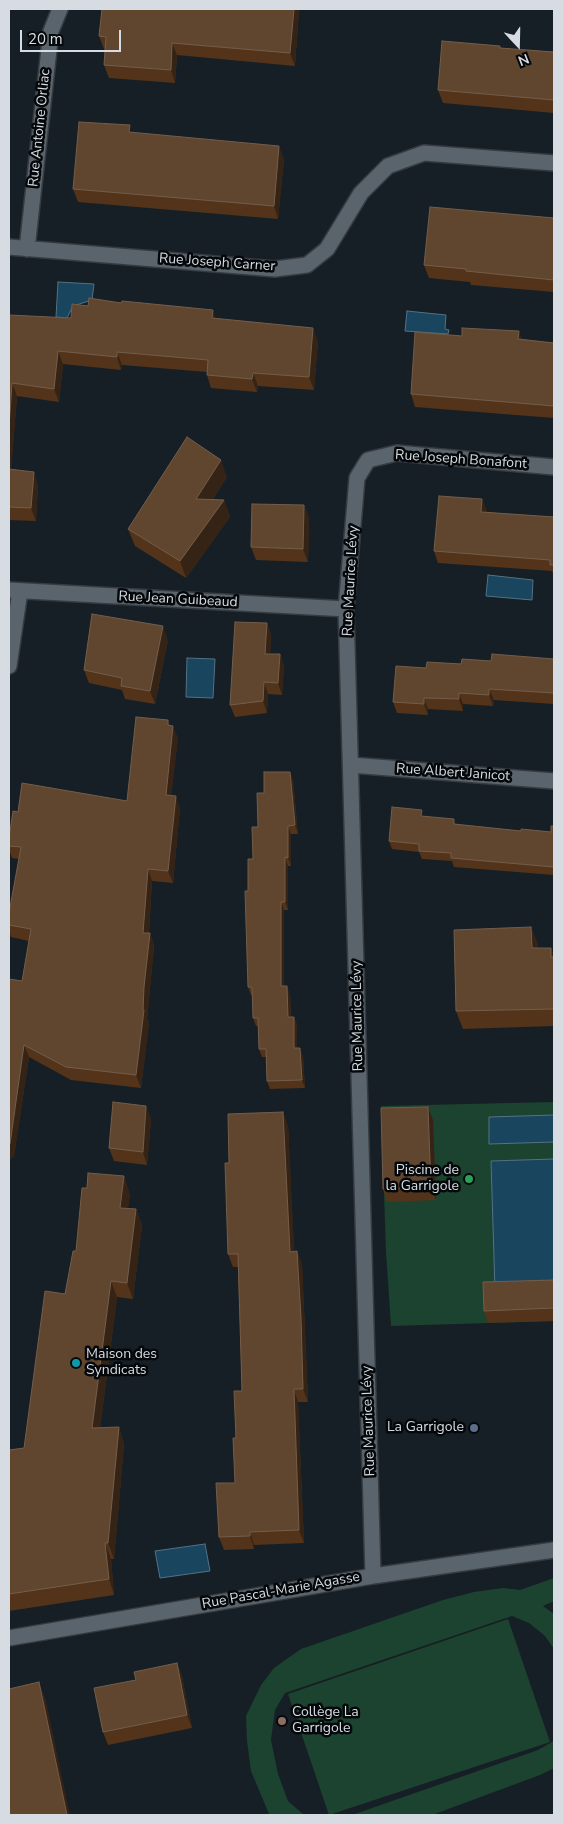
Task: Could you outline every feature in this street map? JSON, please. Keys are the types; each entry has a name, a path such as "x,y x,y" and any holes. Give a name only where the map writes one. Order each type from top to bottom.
{"street":[{"name":"Rue Antoine Orliac","path":"27,249 51,31 60,9"},
{"name":"Rue Joseph Carner","path":"9,248 275,269 307,265 326,249 361,193 388,166 424,153 554,163"},
{"name":"Rue Joseph Bonafont","path":"368,460 397,454 554,467"},
{"name":"Rue Maurice Lévy","path":"368,460 357,478 346,609 373,1576"},
{"name":"Rue Jean Guibeaud","path":"15,590 346,609"},
{"path":"9,666 15,590"},
{"name":"Rue Albert Janicot","path":"351,766 554,781"},
{"name":"Rue Pascal-Marie Agasse","path":"9,1638 373,1576 554,1550"}],"green space":[{"name":"Piscine de la Garrigole","path":"554,1102 554,1321 391,1326 386,1252 381,1106"},
{"path":"554,1578 554,1601 543,1606 554,1614 554,1649 545,1636 529,1623 512,1616 285,1693 275,1710 271,1740 278,1774 288,1801 304,1815 269,1814 251,1771 246,1716 261,1685 274,1668 301,1649 443,1600 474,1592 503,1588 520,1590"},
{"path":"508,1619 550,1742 329,1815 288,1694"},
{"path":"554,1739 554,1768 540,1775 432,1815 352,1815 538,1750"}],"water":[{"path":"58,282 94,284 92,300 73,306 67,318 56,317"},
{"path":"407,311 446,315 445,329 449,330 448,334 405,331"},
{"path":"488,575 533,580 532,600 486,596"},
{"path":"187,658 215,659 213,698 186,697"},
{"path":"554,1115 554,1142 489,1144 489,1117"},
{"path":"554,1159 554,1288 495,1290 491,1161"},
{"path":"205,1544 210,1571 160,1578 155,1551"}],"building":[{"path":"102,9 294,9 290,53 172,43 171,70 104,65 106,37 99,36"},
{"path":"442,41 554,52 554,100 438,90"},
{"path":"79,122 130,125 129,132 279,146 274,206 73,189"},
{"path":"430,207 554,218 554,280 424,265"},
{"path":"89,298 121,303 122,301 213,310 212,318 313,328 309,377 253,373 252,379 207,375 208,360 117,352 117,357 58,351 54,389 12,383 9,427 9,315 71,318 72,304 88,306"},
{"path":"462,328 519,331 518,339 554,343 554,406 411,394 415,332 462,336"},
{"path":"187,437 221,460 196,499 224,500 180,561 128,529"},
{"path":"9,469 34,472 31,508 9,507"},
{"path":"439,496 482,499 481,512 554,517 554,565 550,565 550,560 434,551"},
{"path":"252,504 304,505 303,549 251,547"},
{"path":"92,614 163,626 150,691 121,686 122,678 84,670"},
{"path":"235,622 267,623 265,654 280,654 278,683 264,682 263,701 230,705"},
{"path":"492,654 554,659 554,693 489,689 489,695 459,693 459,699 424,698 424,704 393,702 396,666 426,668 427,662 461,664 462,659 491,661"},
{"path":"136,717 168,720 168,725 173,726 166,795 176,796 168,871 148,869 143,933 150,933 144,987 144,1010 136,1075 66,1067 24,1045 9,1144 9,979 22,981 31,929 9,925 9,913 21,847 9,846 13,811 18,812 22,783 127,801"},
{"path":"264,772 290,772 295,825 288,826 288,858 285,857 285,902 281,902 281,986 287,986 288,1017 294,1017 294,1048 300,1048 302,1080 267,1081 266,1049 259,1049 258,1018 253,1018 252,987 248,987 245,891 248,891 248,859 253,859 252,827 258,827 257,793 264,793"},
{"path":"392,807 422,810 421,816 454,819 454,824 551,832 551,826 554,826 554,867 451,858 451,853 419,851 419,844 389,841"},
{"path":"531,927 532,948 551,948 551,957 554,957 554,1009 456,1011 454,930"},
{"path":"113,1102 146,1106 143,1152 109,1148"},
{"path":"428,1107 431,1187 383,1189 381,1108"},
{"path":"283,1112 290,1252 297,1251 301,1318 303,1389 294,1389 299,1530 250,1532 250,1536 219,1537 216,1483 235,1483 233,1438 236,1438 234,1391 242,1391 238,1254 228,1254 225,1163 229,1163 228,1114"},
{"path":"88,1173 124,1176 120,1208 136,1209 127,1283 111,1281 92,1428 119,1427 108,1543 105,1543 109,1579 9,1594 9,1450 24,1448 45,1291 65,1294 73,1251 76,1251 82,1188 87,1188"},
{"path":"554,1280 554,1308 484,1311 483,1282"},
{"path":"177,1663 187,1715 103,1732 94,1688 136,1680 134,1672"},
{"path":"39,1682 67,1815 9,1815 9,1689"}],"place":[{"name":"Piscine de la Garrigole","path":"469,1179"},
{"name":"Maison des Syndicats","path":"76,1363"},
{"name":"La Garrigole","path":"474,1428"},
{"name":"Collège La Garrigole","path":"282,1721"}]}
